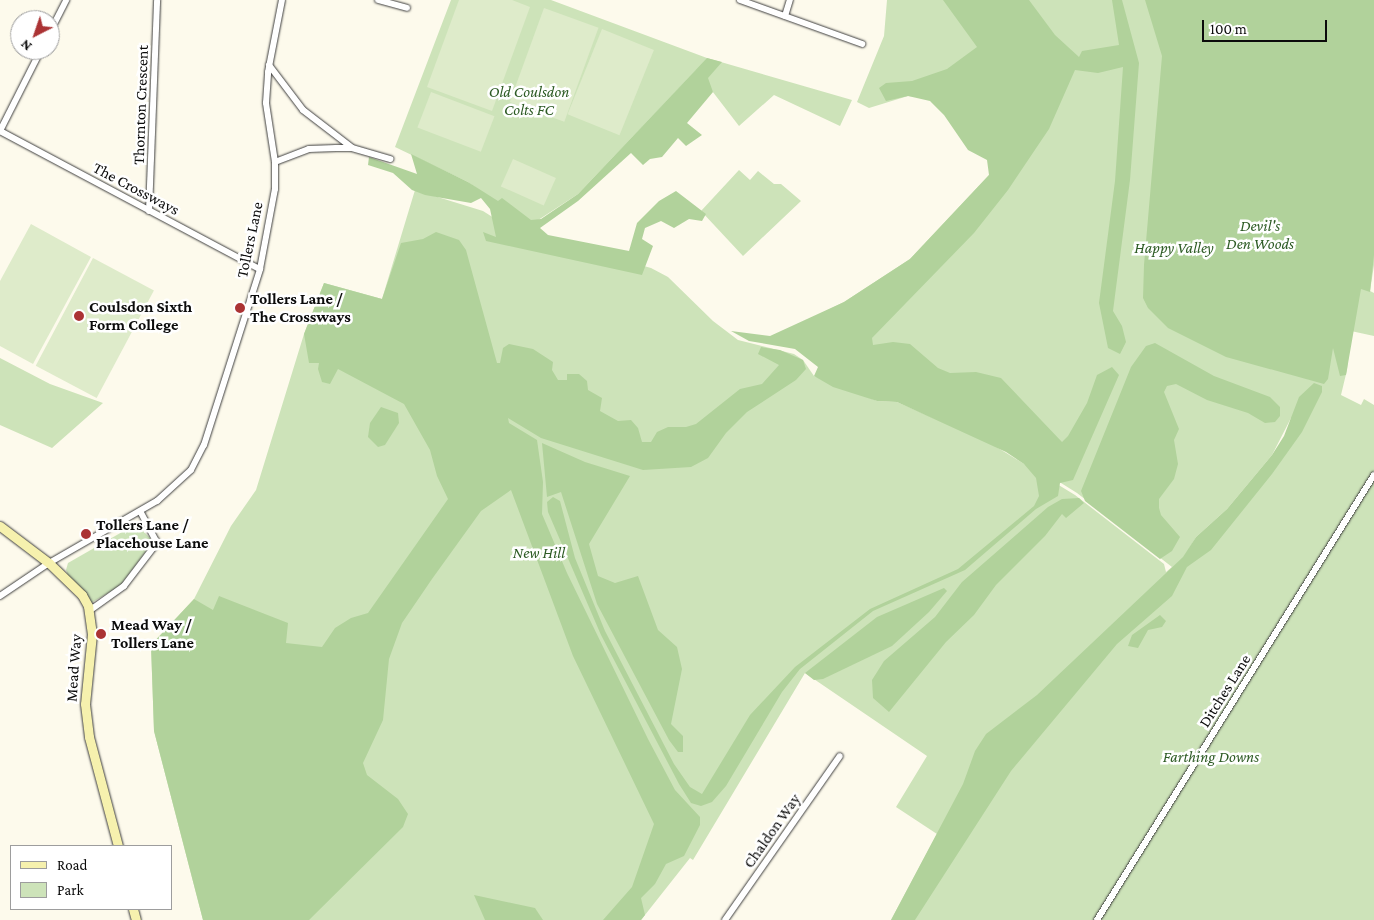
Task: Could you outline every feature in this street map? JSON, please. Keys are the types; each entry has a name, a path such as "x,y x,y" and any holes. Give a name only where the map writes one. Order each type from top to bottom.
{"street":[{"path":"60,12 66,0"},
{"name":"Thornton Crescent","path":"149,211 157,0"},
{"name":"Tollers Lane","path":"0,596 49,563 140,513 187,475 204,445 260,269 275,189 276,162 266,103 269,65 282,0"},
{"path":"378,0 407,8"},
{"path":"740,0 862,44"},
{"path":"785,16 790,0"},
{"path":"0,131 36,60"},
{"path":"269,65 303,110 352,148"},
{"name":"The Crossways","path":"0,131 260,269"},
{"path":"276,162 309,149 352,148 390,159"},
{"name":"Ditches Lane","path":"1097,920 1374,475"},
{"path":"89,611 124,586 153,548 156,541 140,513"},
{"name":"Mead Way","path":"0,526 49,563 82,595 89,611 92,634 85,704 90,737 118,845"},
{"name":"Chaldon Way","path":"725,920 840,756"}],"green space":[{"name":"Old Coulsdon Colts FC","path":"451,0 551,0 707,58 852,100 840,126 774,95 739,126 696,70 578,194 529,226 468,182 395,147"},
{"path":"459,0 512,0 530,7 492,111 427,87"},
{"path":"887,0 1374,0 1374,265 1370,291 1374,293 1374,336 1351,331 1347,370 1341,395 1361,405 1364,399 1374,405 1374,920 891,920 937,834 896,807 927,756 805,673 693,860 690,858 641,920 203,920 154,731 151,645 194,599 231,526 256,490 304,334 324,283 382,299 415,190 483,211 511,229 651,268 668,277 713,321 738,340 794,354 803,360 814,376 877,401 897,402 990,443 1075,495 1164,564 1166,572 1172,567 1077,493 1021,458 788,330 844,302 910,259 989,175 1029,107 908,96 869,108 857,102 884,36","holes":["1291,418 1288,444 1184,557 1196,537 1227,509 1272,455"]},
{"path":"943,0 1029,0 1055,35 1079,57 1082,51 1119,45 1112,0 1122,0 1139,63 1130,180 1113,311 1122,326 1126,342 1120,354 1108,348 1099,303 1115,181 1123,67 1098,73 1075,70 1049,129 1008,190 974,233 872,338 873,345 893,342 910,344 938,368 950,373 976,372 1001,378 1062,442 1068,436 1087,403 1097,375 1112,367 1119,375 1073,480 1060,483 1058,496 1036,509 965,570 873,611 800,669 782,692 726,786 712,802 701,806 691,803 679,784 601,635 548,512 547,502 553,497 560,501 575,558 605,631 674,764 690,787 702,794 750,715 795,667 870,609 958,569 1034,506 1039,496 1036,478 1024,464 1006,452 897,402 877,401 833,387 814,376 818,367 795,349 749,341 731,331 770,336 844,302 910,259 989,175 987,160 968,150 944,115 930,101 908,96 886,101 879,88 886,83 912,81 947,69 977,47"},
{"name":"Devil's Den Woods","path":"1145,0 1374,0 1374,255 1370,292 1361,289 1346,375 1340,376 1333,348 1328,379 1324,384 1226,357 1168,328 1148,308 1143,298 1144,265 1162,56"},
{"path":"544,8 599,28 564,122 510,102"},
{"path":"602,29 654,50 619,135 568,114"},
{"path":"707,58 722,62 708,78 713,92 687,123 702,135 686,146 678,138 662,157 650,159 643,165 631,153 578,201 540,228 548,235 629,251 637,223 659,201 676,191 706,214 702,221 689,219 674,228 661,221 645,228 642,239 653,246 642,275 486,241 483,232 496,237 490,209 481,198 471,203 425,195 412,190 393,173 368,165 369,157 417,174 411,154 468,182 498,201 502,198 531,220 541,219 578,194"},
{"path":"431,92 494,116 481,152 417,127"},
{"path":"513,159 556,178 544,206 501,186"},
{"path":"739,170 750,180 758,171 774,184 781,184 801,201 743,256 701,211"},
{"path":"31,224 91,257 33,364 0,346 0,281"},
{"name":"New Hill","path":"436,232 459,240 466,250 497,363 500,363 503,348 509,344 533,349 553,362 552,370 558,380 567,380 567,374 579,374 587,381 588,390 602,398 600,411 618,421 631,420 638,428 642,442 651,442 657,432 668,427 686,427 696,424 740,389 762,384 779,365 758,354 761,347 780,350 803,360 806,369 796,380 747,412 726,433 708,458 691,467 643,470 541,438 508,418 509,423 537,440 543,482 542,514 567,573 648,739 675,790 700,817 700,825 684,856 666,864 655,884 641,898 645,915 641,920 603,920 632,887 654,824 573,656 511,490 481,511 402,623 389,659 383,720 363,763 367,775 398,799 408,814 403,827 309,920 203,920 154,731 151,645 194,599 213,610 219,596 288,623 286,643 322,647 335,628 351,618 368,613 448,499 437,476 430,450 404,404 338,369 330,384 322,382 318,369 319,363 309,363 304,334 324,283 382,299 401,243 423,239"},
{"path":"93,258 154,290 97,398 36,366"},
{"path":"1155,343 1214,376 1270,397 1280,407 1280,416 1275,422 1265,423 1248,413 1207,400 1176,384 1167,386 1164,392 1179,429 1174,440 1178,464 1174,479 1159,499 1159,508 1161,515 1180,537 1172,551 1160,559 1085,501 1081,491 1131,367 1146,346"},
{"path":"0,358 50,384 103,403 52,448 0,425"},
{"path":"1314,383 1322,386 1322,392 1302,432 1272,474 1211,550 1187,567 1172,596 1117,644 1011,771 915,920 891,920 963,784 975,751 986,734 1037,695 1183,557 1196,537 1227,509 1272,455 1284,436 1299,397"},
{"path":"381,407 398,413 399,423 385,445 378,447 368,437 370,423"},
{"path":"542,443 585,462 630,476 589,544 598,576 615,583 638,576 658,630 677,647 682,669 671,724 683,736 683,752 678,752 669,740 597,604 561,492 547,497"},
{"path":"1079,498 1084,503 1066,518 1062,514 1045,536 996,585 974,615 946,642 889,712 873,698 872,680 884,661 935,617 962,582 1048,507 1062,499"},
{"path":"136,524 151,539 149,547 120,586 91,603 69,578 66,570 68,563"},
{"path":"944,588 947,591 929,612 892,646 823,679 814,680 805,673 877,617"},
{"path":"1160,615 1166,621 1162,627 1148,630 1138,648 1128,646 1132,635"},
{"path":"474,895 535,908 543,920 485,920"}],"place":[{"name":"Tollers Lane / The Crossways","path":"240,308"},
{"name":"Coulsdon Sixth Form College","path":"79,316"},
{"name":"Tollers Lane / Placehouse Lane","path":"86,534"},
{"name":"Mead Way / Tollers Lane","path":"101,634"}],"park label":[{"name":"Happy Valley","path":"1174,248"},
{"name":"Farthing Downs","path":"1211,757"}]}
